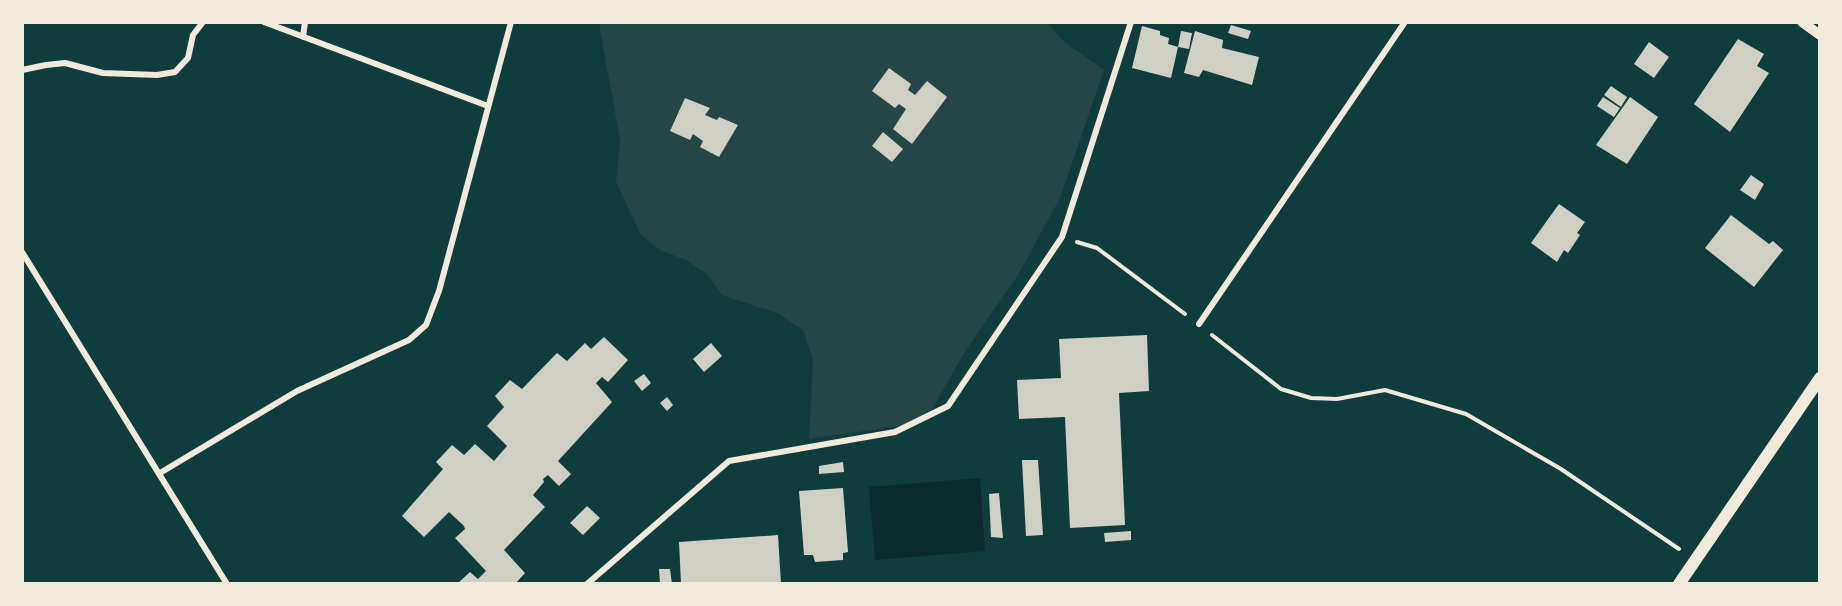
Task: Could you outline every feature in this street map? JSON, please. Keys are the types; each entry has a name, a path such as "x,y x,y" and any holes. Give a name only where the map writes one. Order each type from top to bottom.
{"main road":[{"path":"1678,584 1820,378"}],"street":[{"path":"22,70 65,63 103,73 157,75 175,72 188,58 193,35 203,22"},
{"path":"264,22 488,106"},
{"path":"303,37 305,22"},
{"path":"160,473 297,391 409,340 426,324 439,291 511,22"},
{"path":"587,584 729,461 895,432 948,406 1062,237 1131,22"},
{"path":"1199,324 1405,22"},
{"path":"1802,22 1820,35"},
{"path":"22,252 227,584"}],"path":[{"path":"1062,237 1096,248 1199,324 1281,389 1311,398 1337,399 1385,390 1466,414 1561,469 1694,559"}],"shaded area":[{"path":"599,23 1048,23 1063,41 1104,70 1060,198 1018,275 966,350 931,411 920,423 809,439 813,360 803,330 777,313 722,295 707,274 686,260 660,250 641,235 616,182 620,140"},
{"path":"980,478 985,551 875,560 869,487"}],"building":[{"path":"1231,25 1251,31 1248,39 1228,33"},
{"path":"1142,26 1160,31 1160,35 1169,38 1168,44 1178,47 1171,78 1132,68"},
{"path":"1181,31 1192,33 1189,49 1178,47"},
{"path":"1195,31 1223,40 1222,48 1259,57 1252,85 1203,70 1199,77 1184,73"},
{"path":"1738,39 1764,54 1757,66 1769,73 1730,132 1694,104"},
{"path":"1649,42 1669,57 1654,78 1634,64"},
{"path":"889,68 911,84 908,90 915,95 927,81 947,97 912,144 893,129 906,109 899,104 895,108 872,91"},
{"path":"1611,86 1627,97 1621,107 1604,95"},
{"path":"1603,97 1620,108 1614,117 1597,106"},
{"path":"1630,97 1658,117 1627,164 1596,145"},
{"path":"685,98 710,108 705,115 717,120 719,117 738,125 719,157 700,147 703,141 693,134 690,140 670,131"},
{"path":"883,132 903,149 892,162 872,146"},
{"path":"1751,175 1764,184 1755,200 1740,190"},
{"path":"1559,204 1585,222 1577,233 1580,235 1568,253 1564,250 1557,262 1531,243"},
{"path":"1731,215 1769,244 1773,241 1783,250 1754,287 1705,248"},
{"path":"1147,335 1149,391 1119,393 1125,525 1070,528 1065,417 1019,419 1017,380 1061,378 1059,339"},
{"path":"604,337 628,360 608,382 602,377 596,383 612,402 558,461 571,474 559,486 548,475 543,479 544,482 533,495 545,507 504,550 525,573 515,584 457,584 470,572 478,579 486,571 455,538 465,529 464,526 449,512 424,537 402,516 443,469 436,462 452,445 464,455 475,444 494,461 507,446 487,426 504,407 495,396 510,380 522,389 557,353 567,361 585,343 591,349"},
{"path":"711,343 722,356 704,372 693,359"},
{"path":"644,374 651,383 642,391 634,381"},
{"path":"667,397 673,405 667,411 660,403"},
{"path":"1022,460 1038,460 1043,535 1026,536"},
{"path":"843,462 844,472 819,474 819,466"},
{"path":"843,488 848,552 843,553 843,560 815,562 813,555 804,555 799,491"},
{"path":"999,493 1003,538 991,537 989,494"},
{"path":"587,506 600,518 583,535 570,523"},
{"path":"1131,531 1131,540 1105,542 1104,533"},
{"path":"778,535 781,584 681,584 679,542"},
{"path":"659,569 670,569 672,584 660,584"}]}
